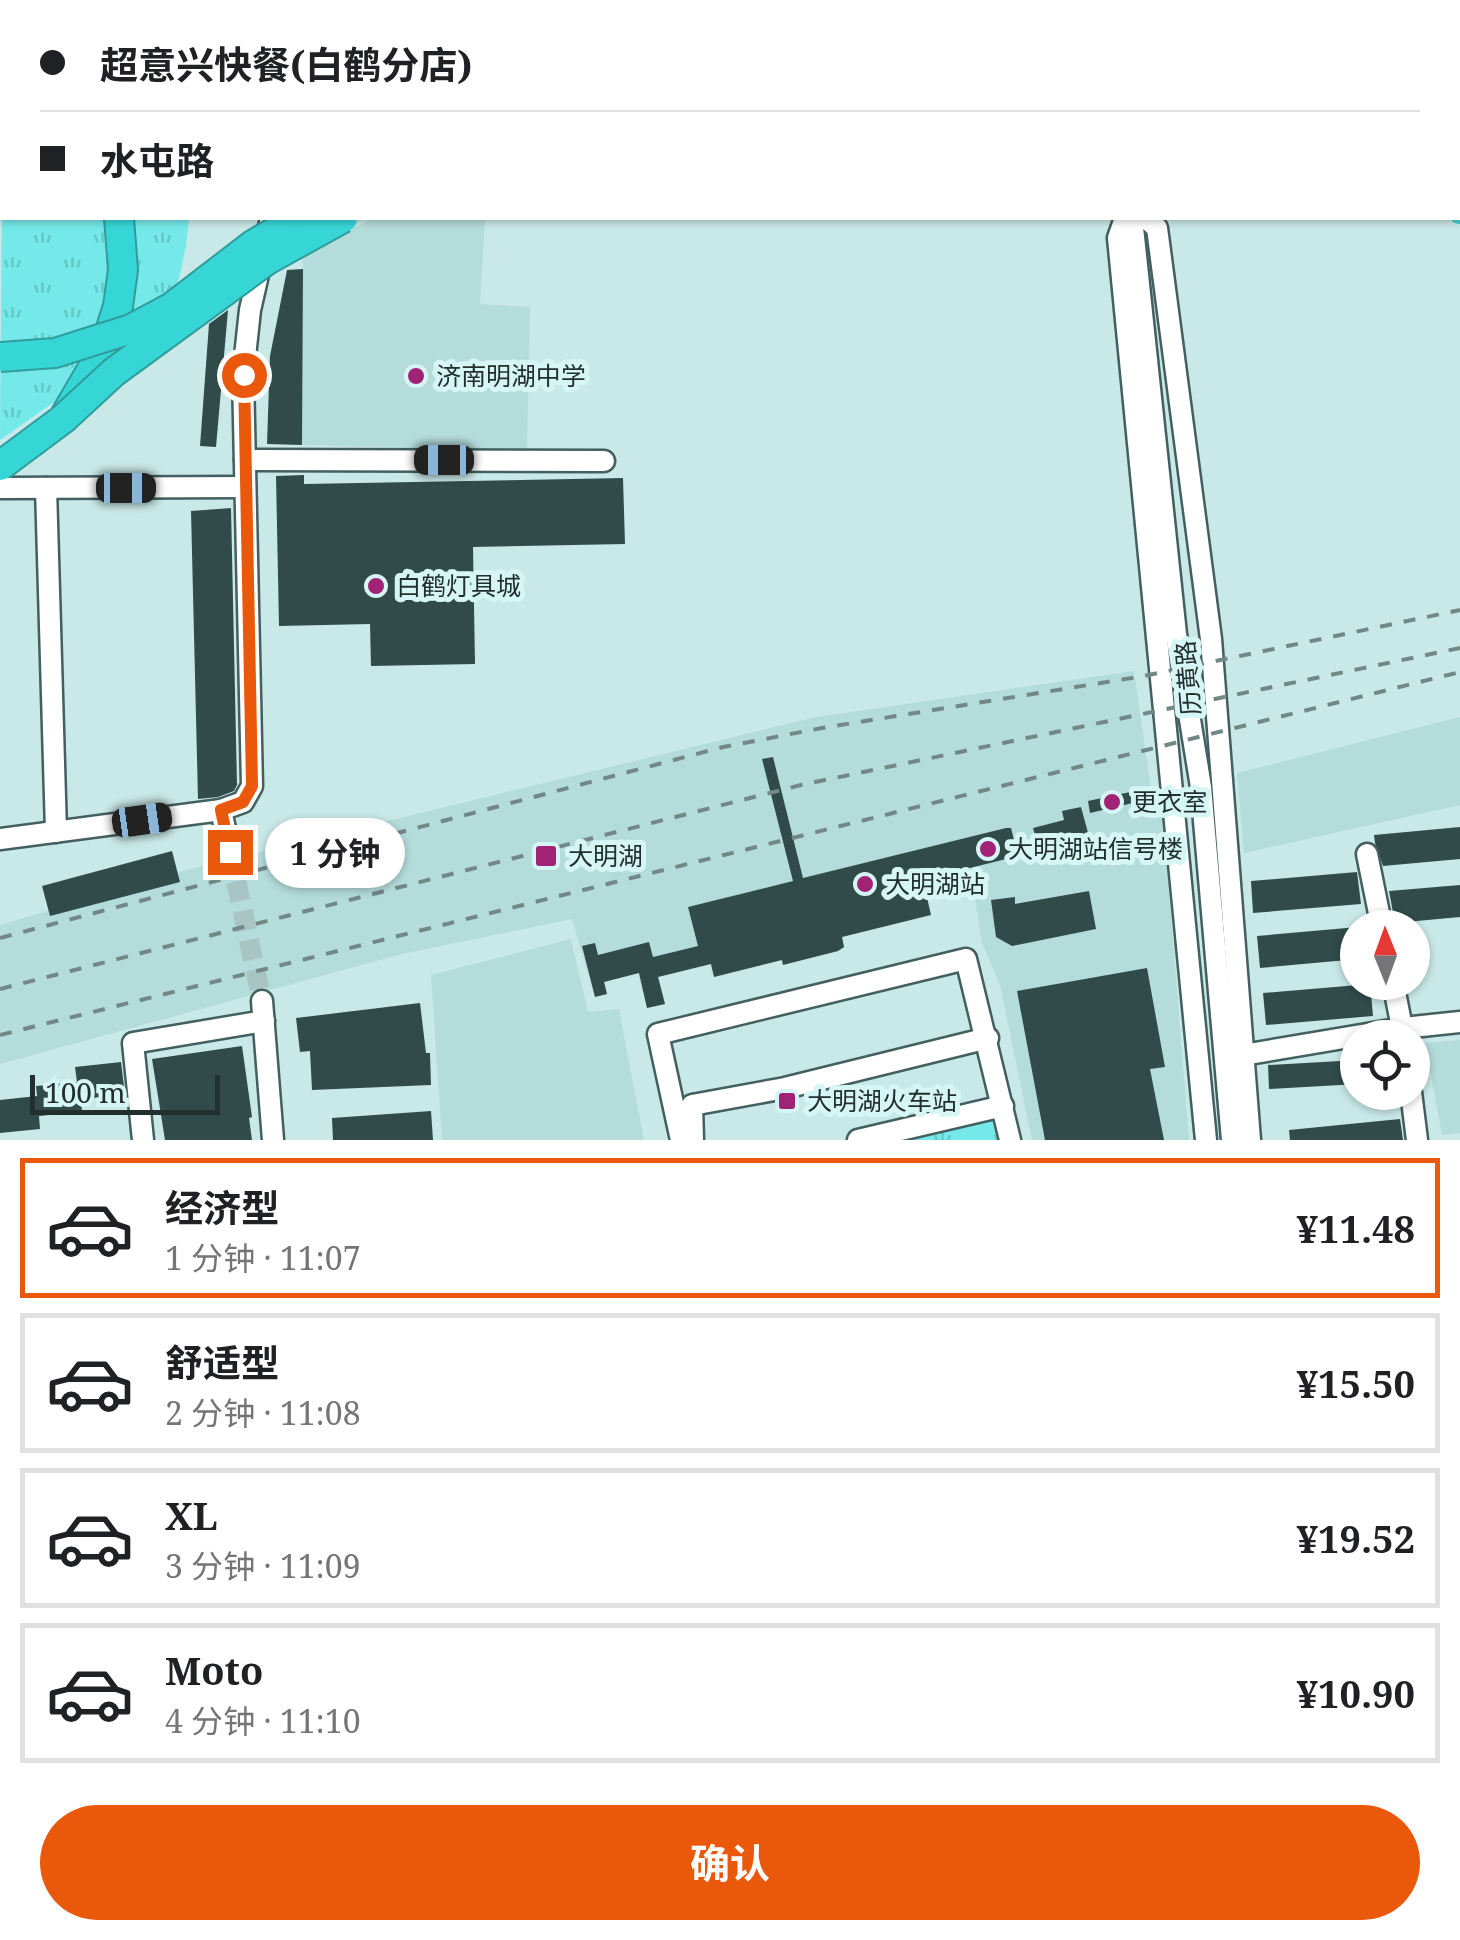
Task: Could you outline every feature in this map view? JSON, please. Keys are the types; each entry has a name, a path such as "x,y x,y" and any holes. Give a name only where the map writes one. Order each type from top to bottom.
{"highway":[{"path":"62,418 106,346 118,306 123,270 119,220"},
{"path":"0,357 55,353 131,329 172,306 254,244 296,220"},
{"path":"0,466 114,372 267,260 339,220"}],"street":[{"path":"0,839 221,810 243,802 252,786 244,375 250,310 271,220"},
{"name":"历黄路","path":"1127,220 1118,238 1206,1140"},
{"name":"历黄路","path":"1128,220 1176,634 1201,787 1232,1140"},
{"name":"历黄路","path":"1148,220 1157,228 1211,639 1250,1140"},
{"path":"244,460 604,461"},
{"path":"0,488 245,487"},
{"path":"46,488 56,832"},
{"path":"221,810 230,852"},
{"path":"1367,854 1378,910"},
{"path":"681,1140 658,1034 966,960 1010,1140"},
{"path":"143,1140 132,1043 263,1011 274,1140"},
{"path":"1430,1027 1460,1022"},
{"path":"693,1140 692,1105 785,1088 988,1038"},
{"path":"1242,1055 1340,1041"},
{"path":"858,1140 1003,1106"},
{"path":"1413,1110 1417,1140"}],"shaded area":[{"name":"济南明湖中学","path":"372,220 485,220 480,304 530,307 527,452 302,445 303,251"},
{"name":"大明湖站","path":"1134,671 1153,803 1162,802 1189,1140 1032,1140 1000,985 982,943 973,886 926,893 931,915 842,937 845,947 838,951 714,977 710,964 659,977 665,1004 647,1008 638,973 605,982 607,994 595,997 572,919 402,954 0,1064 0,925 194,868 816,717"},
{"path":"1460,717 1460,805 1244,853 1237,773"},
{"path":"571,939 588,1012 619,1009 644,1140 442,1140 431,975"},
{"path":"1460,1040 1460,1133 1442,1135 1430,1070 1430,1043"}],"green space":[{"path":"2,220 189,220 170,321 0,440"},
{"path":"992,1120 997,1140 906,1140"}],"building":[{"path":"303,269 302,445 267,444 270,356 287,270"},
{"path":"228,310 216,447 200,446 209,324"},
{"name":"白鹤灯具城","path":"304,475 304,484 623,478 625,544 473,547 475,664 371,666 370,624 279,626 276,476"},
{"path":"231,508 237,785 234,791 218,797 198,799 191,511"},
{"name":"大明湖站","path":"773,757 803,878 1006,828 1011,828 1018,856 950,873 953,886 926,893 931,915 842,937 844,947 838,951 714,977 711,964 658,977 665,1004 647,1008 639,973 604,982 607,994 595,997 582,946 595,943 598,955 649,942 653,957 698,946 688,907 793,881 762,759"},
{"name":"更衣室","path":"1135,791 1137,802 1090,813 1088,801"},
{"path":"1081,807 1090,840 1068,845 1066,835 1037,842 1033,828 1064,820 1062,811"},
{"path":"1460,827 1460,859 1383,866 1375,843 1374,835"},
{"path":"172,851 180,882 50,916 42,886"},
{"path":"1357,872 1361,904 1253,913 1251,881"},
{"path":"1460,885 1460,917 1430,920 1430,910 1393,910 1389,891"},
{"path":"1089,891 1096,929 1012,946 996,937 991,900 1015,897 1015,904"},
{"path":"1340,929 1340,961 1260,968 1257,936"},
{"path":"1147,968 1165,1067 1150,1069 1164,1140 1045,1140 1017,991"},
{"path":"1340,987 1340,1000 1372,1000 1373,1016 1266,1025 1263,993"},
{"path":"420,1003 426,1053 430,1053 431,1085 312,1090 310,1051 300,1052 296,1018"},
{"path":"242,1046 252,1140 165,1140 152,1059"},
{"path":"1340,1061 1340,1085 1269,1089 1268,1065"},
{"path":"121,1062 125,1095 81,1099 82,1112 39,1116 40,1129 0,1133 0,1100 37,1096 36,1086 77,1082 75,1067"},
{"path":"431,1111 433,1140 333,1140 332,1118"},
{"path":"1400,1119 1403,1140 1290,1140 1289,1130"}],"tunnel":[{"path":"230,852 262,1001"}],"railway":[{"path":"0,938 723,747 1144,676 1460,610"},
{"path":"0,989 801,785 1460,648"},
{"path":"0,1035 1460,672"}],"place":[{"name":"济南明湖中学","path":"416,376"},
{"name":"白鹤灯具城","path":"376,586"},
{"name":"更衣室","path":"1112,802"},
{"name":"大明湖站信号楼","path":"988,849"},
{"name":"大明湖","path":"546,856"},
{"name":"大明湖站","path":"865,884"},
{"name":"大明湖火车站","path":"787,1101"}],"route":[{"path":"230,852 221,810 243,802 252,786 244,375"}]}
